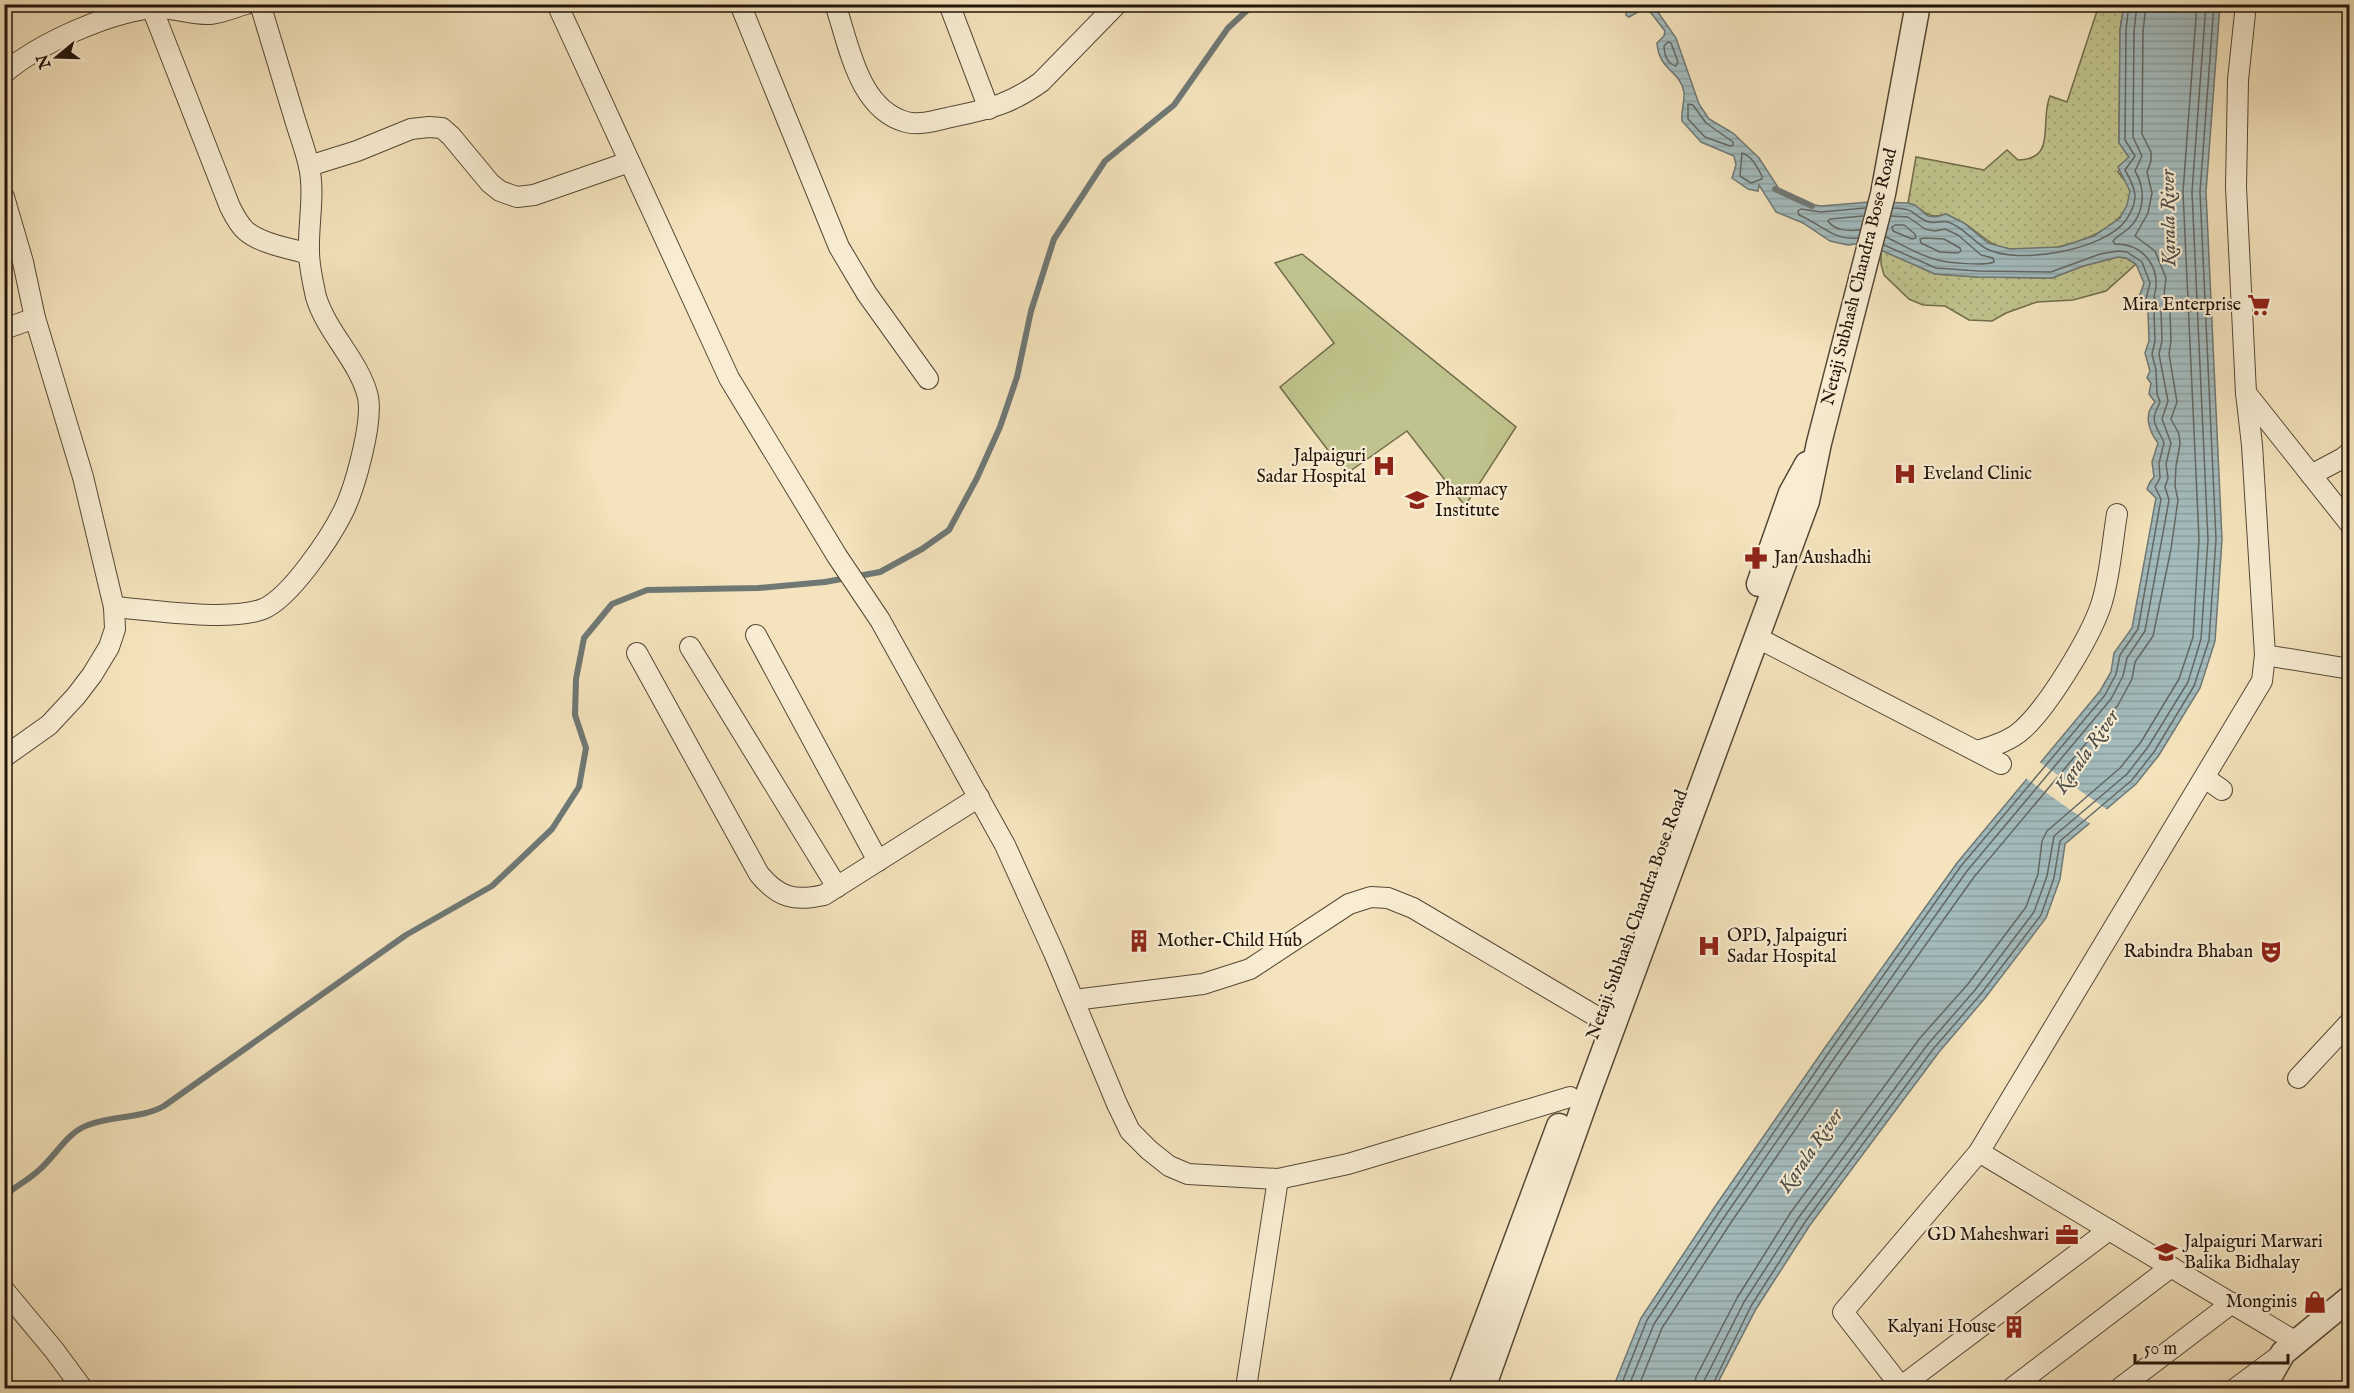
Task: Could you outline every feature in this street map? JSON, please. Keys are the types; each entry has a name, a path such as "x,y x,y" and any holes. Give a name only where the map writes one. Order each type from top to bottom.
{"street":[{"path":"4,73 31,54 63,37 102,21 119,10 152,8 210,14 246,4"},
{"path":"114,607 211,614 245,613 264,609 281,597 305,570 334,528 353,489 368,427 368,399 362,380 330,329 317,298 309,254 312,197 309,166 260,4"},
{"path":"557,4 729,378 837,556 880,620 1005,845 1130,1131 1169,1166 1188,1174 1278,1179 1348,1164 1579,1096"},
{"path":"740,4 839,247 867,294 928,380"},
{"path":"835,4 856,67 869,96 892,116 908,122 924,122 1006,104 1041,82 1117,4"},
{"path":"949,4 989,109"},
{"name":"Netaji Subhash Chandra Bose Road","path":"1461,1389 1579,1096 1807,501 1819,443 1883,194 1918,4"},
{"path":"2109,1230 1901,1388 1843,1312 1979,1152 2090,985 2205,778 2262,681 2265,655 2252,445 2246,393 2236,133 2238,80 2246,4"},
{"path":"152,8 230,207 244,230 256,237 309,254"},
{"path":"309,166 357,152 411,129 429,127 442,128 490,183 500,191 517,197 534,195 629,162"},
{"path":"4,197 23,262 35,318 83,477 114,607 115,629 109,647 93,675 49,724 4,758"},
{"path":"4,329 35,318"},
{"path":"2246,393 2349,525"},
{"name":"Netaji Subhash Chandra Bose Road","path":"1483,1389 1579,1096 1599,1018 1732,662 1791,493 1819,443"},
{"path":"2311,476 2343,458 2349,452"},
{"path":"1977,752 2001,743 2022,730 2042,708 2078,653 2102,604 2117,514"},
{"path":"756,635 878,861"},
{"path":"1756,638 2001,764"},
{"path":"690,647 837,887"},
{"path":"638,653 759,874 770,888 784,896 805,900 824,896 979,796"},
{"path":"2265,655 2349,669"},
{"path":"2205,778 2222,790"},
{"path":"1074,1000 1203,984 1250,969 1349,904 1371,897 1388,898 1413,908 1599,1018"},
{"path":"2298,1078 2349,1022"},
{"path":"1979,1152 2232,1304 2289,1348"},
{"path":"1246,1389 1278,1179"},
{"path":"2012,1389 2171,1267"},
{"path":"4,1290 54,1350 82,1389"},
{"path":"2236,1389 2349,1298"},
{"path":"2120,1389 2232,1304"},
{"path":"2262,1389 2289,1348"}],"green space":[{"path":"2099,5 2124,5 2120,30 2119,142 2129,157 2118,172 2129,188 2130,199 2126,210 2118,219 2096,234 2072,243 2043,249 2011,249 1992,243 1967,225 1946,214 1929,215 1908,203 1916,157 1984,170 2007,150 2018,160 2030,158 2038,153 2045,137 2050,96 2067,102"},
{"path":"1881,250 1935,274 1978,277 2052,278 2083,266 2118,257 2126,258 2136,264 2106,291 2073,300 2037,302 2006,313 1992,321 1969,320 1945,306 1923,305 1909,299 1884,275"},
{"path":"1302,254 1516,427 1465,506 1407,431 1346,474 1280,387 1334,343 1275,263"}],"water":[{"path":"1582,5 1613,5 1607,11 1598,11"},
{"name":"Karala River","path":"1626,5 1653,5 1676,38 1699,104 1709,119 1733,133 1759,158 1783,195 1802,203 1821,206 1870,202 1908,203 1915,205 1928,216 1936,217 1946,214 1964,223 1988,243 2010,249 2060,247 2094,236 2120,218 2127,205 2130,191 2118,167 2129,157 2119,143 2120,30 2124,5 2220,5 2206,192 2222,540 2215,641 2200,688 2159,755 2136,784 2065,844 2060,879 2046,918 1985,998 1939,1052 1810,1225 1756,1309 1715,1388 1613,1388 1641,1318 1824,1049 1957,863 2100,691 2111,672 2114,653 2132,628 2156,498 2147,489 2154,477 2152,462 2158,443 2152,433 2148,418 2155,402 2149,394 2151,383 2147,378 2150,371 2145,353 2149,341 2148,311 2138,300 2144,283 2136,264 2126,258 2118,257 2083,266 2052,278 1935,274 1865,243 1848,245 1830,241 1803,223 1776,212 1759,185 1758,191 1748,189 1732,178 1736,165 1734,156 1701,142 1682,121 1684,92 1682,85 1665,65 1657,43 1664,36 1665,31 1648,9 1643,9 1629,17 1626,15"}],"pier":[{"path":"2038,761 2109,811 2092,825 2024,777"}],"waterway":[{"path":"4,1196 38,1171 67,1139 80,1129 98,1122 146,1113 164,1106 406,935 492,886 552,829 579,787 586,748 575,715 576,679 584,638 612,604 647,590 758,588 825,582 880,572 922,549 949,530 977,478 1000,427 1017,377 1031,311 1054,239 1105,161 1174,105 1228,28 1254,4"},
{"path":"1775,189 1812,206"}],"place":[{"name":"Mira Enterprise","path":"2259,305"},
{"name":"Jalpaiguri Sadar Hospital","path":"1384,466"},
{"name":"Eveland Clinic","path":"1905,474"},
{"name":"Pharmacy Institute","path":"1417,500"},
{"name":"Jan Aushadhi","path":"1756,558"},
{"name":"Mother-Child Hub","path":"1139,941"},
{"name":"OPD, Jalpaiguri Sadar Hospital","path":"1709,946"},
{"name":"Rabindra Bhaban","path":"2271,952"},
{"name":"GD Maheshwari","path":"2067,1235"},
{"name":"Jalpaiguri Marwari Balika Bidhalay","path":"2166,1252"},
{"name":"Monginis","path":"2315,1302"},
{"name":"Kalyani House","path":"2014,1327"}]}
